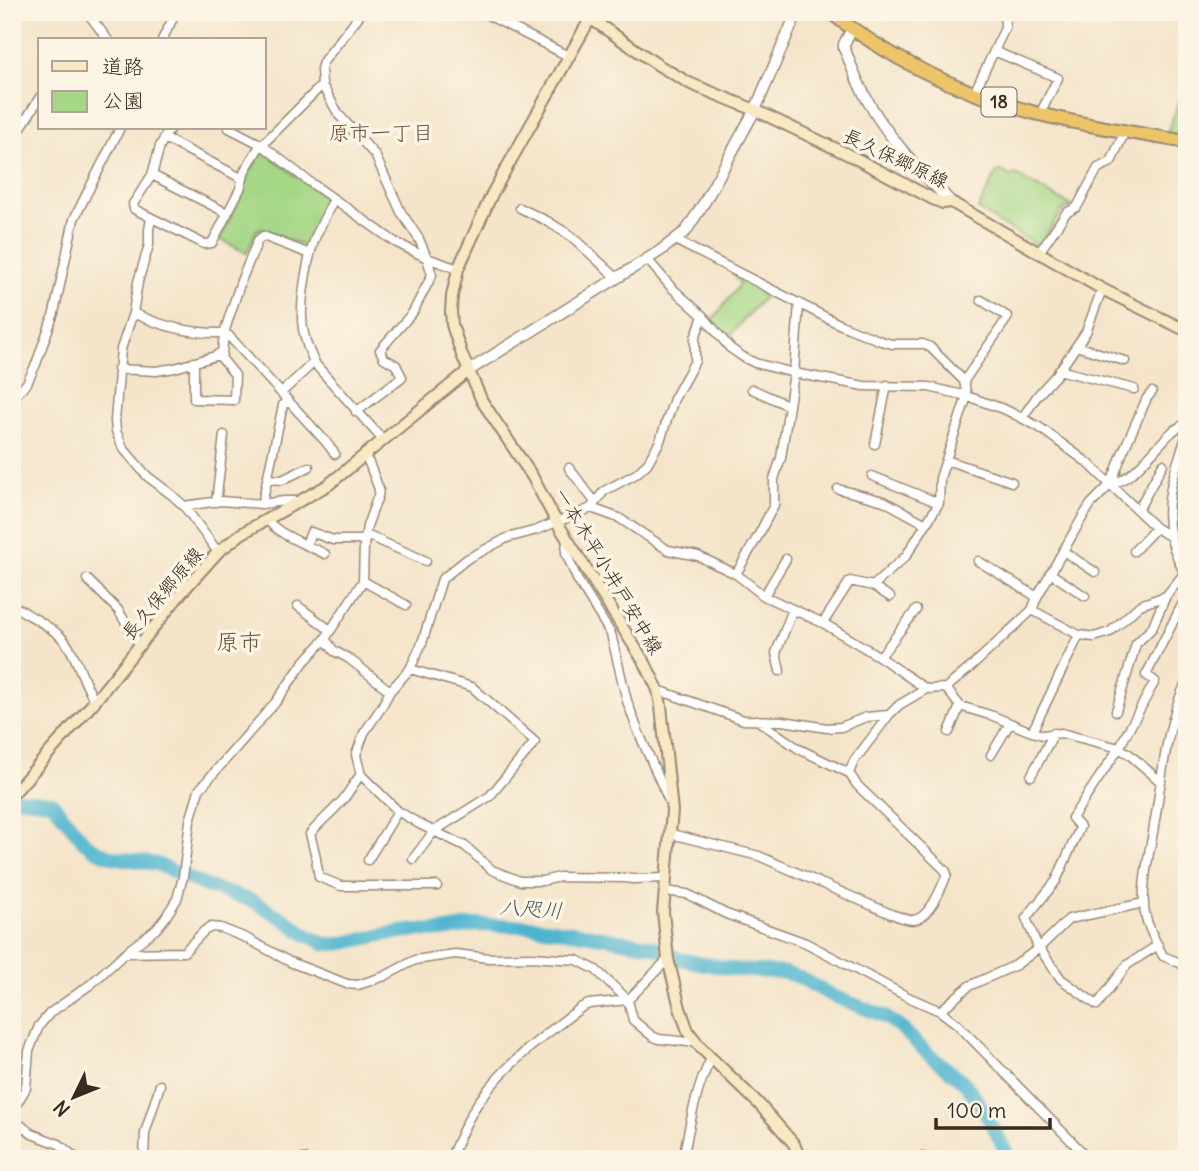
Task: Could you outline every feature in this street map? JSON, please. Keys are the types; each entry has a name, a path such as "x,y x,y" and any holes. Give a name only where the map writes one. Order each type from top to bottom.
{"highway":[{"name":"18","path":"830,12 901,60 974,93 1040,114 1187,142"}],"main road":[{"name":"一本木平小井戸安中線","path":"588,14 568,56 492,194 458,269 452,296 452,325 482,401 532,476 556,522 646,666 658,690 662,706 671,807 663,912 668,958 688,1031 710,1059 760,1104 794,1144 800,1159"},
{"name":"長久保郷原線","path":"588,14 658,65 691,84 755,110 933,199 943,203 951,202 1102,289 1187,331"},
{"name":"長久保郷原線","path":"14,790 95,701 182,592 219,552 241,534 328,485 468,371"}],"street":[{"path":"87,12 106,38"},
{"path":"163,38 176,12"},
{"path":"356,412 402,377 396,365 384,358 380,349 413,312 432,275 419,239 401,212 375,155 339,116 322,85 323,62 362,12"},
{"path":"482,12 568,56"},
{"path":"468,371 647,259 686,231 755,110 797,12"},
{"path":"974,93 1006,28 1004,12"},
{"path":"852,29 844,48 861,89 890,136 951,202"},
{"path":"994,51 1058,78 1040,114"},
{"path":"169,130 160,146 152,175 133,204 134,209 204,244 212,243 240,189 245,170 258,149 322,85"},
{"path":"12,142 38,100"},
{"path":"12,399 26,383 36,365 54,313 74,219 119,130"},
{"path":"233,130 262,145 396,242 427,258 458,269"},
{"path":"1038,254 1066,213 1077,207 1098,168 1111,162 1125,131"},
{"path":"164,138 243,179"},
{"path":"152,175 227,213"},
{"path":"334,199 310,254 305,281 303,326 314,362 383,440"},
{"path":"520,208 571,236 617,278"},
{"path":"151,218 149,245 138,282 133,313 121,349 115,421 123,448 147,476 184,506 191,519 219,552"},
{"path":"118,369 156,372 222,354 224,333 258,240 264,236 310,254"},
{"path":"676,240 841,326 892,344 923,344 930,347 964,381 968,396 940,478 939,503 906,556 873,586"},
{"path":"647,259 730,348 743,357 755,363 794,373 864,386 929,387 984,400 1039,428 1088,463 1156,528 1171,537"},
{"path":"1022,418 1086,332 1102,289"},
{"path":"964,381 1008,317 981,300"},
{"path":"736,574 774,505 774,479 781,458 794,373 799,303"},
{"path":"133,313 174,327 224,333 229,336 335,454"},
{"path":"666,878 561,877 542,881 520,881 492,870 465,846 398,811 360,775 356,755 364,733 390,691 410,669 422,643 442,579 467,559 506,538 537,530 593,505 604,491 636,474 647,464 660,441 674,399 695,361 695,338 703,316"},
{"path":"1076,346 1125,361"},
{"path":"194,362 194,399 233,400 235,375 218,354"},
{"path":"281,393 314,362"},
{"path":"1059,370 1134,389"},
{"path":"875,444 887,385"},
{"path":"752,389 789,406"},
{"path":"849,773 854,761 899,705 926,690 946,688 1032,610 1050,573 1091,504 1111,484 1122,454 1152,392"},
{"path":"262,504 283,405 288,401"},
{"path":"1111,484 1119,483 1146,460 1173,431 1187,423"},
{"path":"1116,711 1136,644 1152,628 1166,596 1186,574 1171,537 1168,516 1169,496 1187,434"},
{"path":"216,502 223,435"},
{"path":"12,1112 26,1088 29,1051 38,1026 50,1013 91,984 156,929 177,899 183,877 190,821 199,790 275,703 325,639 363,581 365,537 379,489 364,456"},
{"path":"946,460 1012,482"},
{"path":"1138,510 1163,464"},
{"path":"268,479 282,480 309,467"},
{"path":"569,468 593,505 619,518 668,550 698,556 736,574 764,596 823,623 880,657 926,690"},
{"path":"872,477 939,503"},
{"path":"838,489 884,501 926,524"},
{"path":"184,506 216,502 262,504 298,501"},
{"path":"267,519 271,525 325,554"},
{"path":"1134,551 1156,528"},
{"path":"306,545 311,532 333,540 365,537 426,561"},
{"path":"567,539 566,553 577,579 611,634 627,701 671,807"},
{"path":"1063,551 1095,572"},
{"path":"764,596 786,559"},
{"path":"978,561 1037,597"},
{"path":"1050,573 1085,596"},
{"path":"87,579 118,610 140,646"},
{"path":"363,581 406,605"},
{"path":"823,623 850,581 873,586 890,597"},
{"path":"1158,946 1127,965 1097,1005 1061,979 1038,948 1026,918 1056,881 1080,827 1072,818 1119,748 1155,681 1146,675 1187,595"},
{"path":"1032,610 1079,635 1094,638 1110,632 1140,606 1166,596"},
{"path":"12,606 61,636 95,701"},
{"path":"298,606 330,630"},
{"path":"780,671 776,653 793,610"},
{"path":"880,657 916,610"},
{"path":"1032,732 1079,635"},
{"path":"325,639 334,651 348,658 390,691"},
{"path":"410,669 472,687 535,743 490,796 434,831 413,859"},
{"path":"1187,680 1168,733 1145,879 1144,903 1149,927 1163,956 1184,965 1187,951"},
{"path":"946,688 960,706 1032,732 1043,735 1061,733 1119,748 1161,782"},
{"path":"658,690 744,720 783,721 827,728 841,727 866,717 889,715"},
{"path":"949,732 960,706"},
{"path":"671,834 759,856 906,919 920,918 928,909 941,889 947,874 945,870 857,785 849,773 799,749 757,720"},
{"path":"991,755 1010,723"},
{"path":"1031,776 1054,733"},
{"path":"360,775 341,802 310,834 319,877 341,886 436,887"},
{"path":"368,860 398,811"},
{"path":"664,891 687,894 726,914 806,943 940,1011 956,1023 1089,1159"},
{"path":"940,1011 969,986 1016,965 1069,919 1144,903"},
{"path":"125,953 184,952 204,931 211,927 221,928 246,937 290,962 347,984 358,985 385,976 415,960 455,954 489,958 577,960 596,970 628,1000 633,1020 652,1036 688,1042 695,1040"},
{"path":"450,1159 480,1101 528,1048 582,1007 628,1000 668,958"},
{"path":"683,1159 689,1128 710,1059"},
{"path":"144,1159 145,1133 160,1085"},
{"path":"12,1118 33,1134 59,1144 77,1159"},
{"path":"914,1159 932,1159"}],"green space":[{"path":"1187,82 1187,136 1167,133"},
{"path":"265,152 324,197 326,202 307,244 303,246 262,229 257,230 247,253 220,239 249,172 261,153"},
{"path":"1002,171 1012,177 1014,174 1072,206 1062,211 1039,246 978,209 997,172"},
{"path":"731,271 769,291 727,339 712,321 740,284"},
{"path":"1187,450 1187,563 1184,562 1171,523 1171,506"}],"waterway":[{"name":"八咫川","path":"12,798 52,802 84,842 97,851 113,857 157,864 206,886 253,901 325,944 339,944 416,930 442,931 476,925 532,926 652,946 679,959 738,970 786,973 800,978 833,996 884,1016 964,1082 985,1112 1010,1159"}],"district":[{"name":"原市一丁目","path":"381,133"},
{"name":"原市","path":"239,642"}]}
